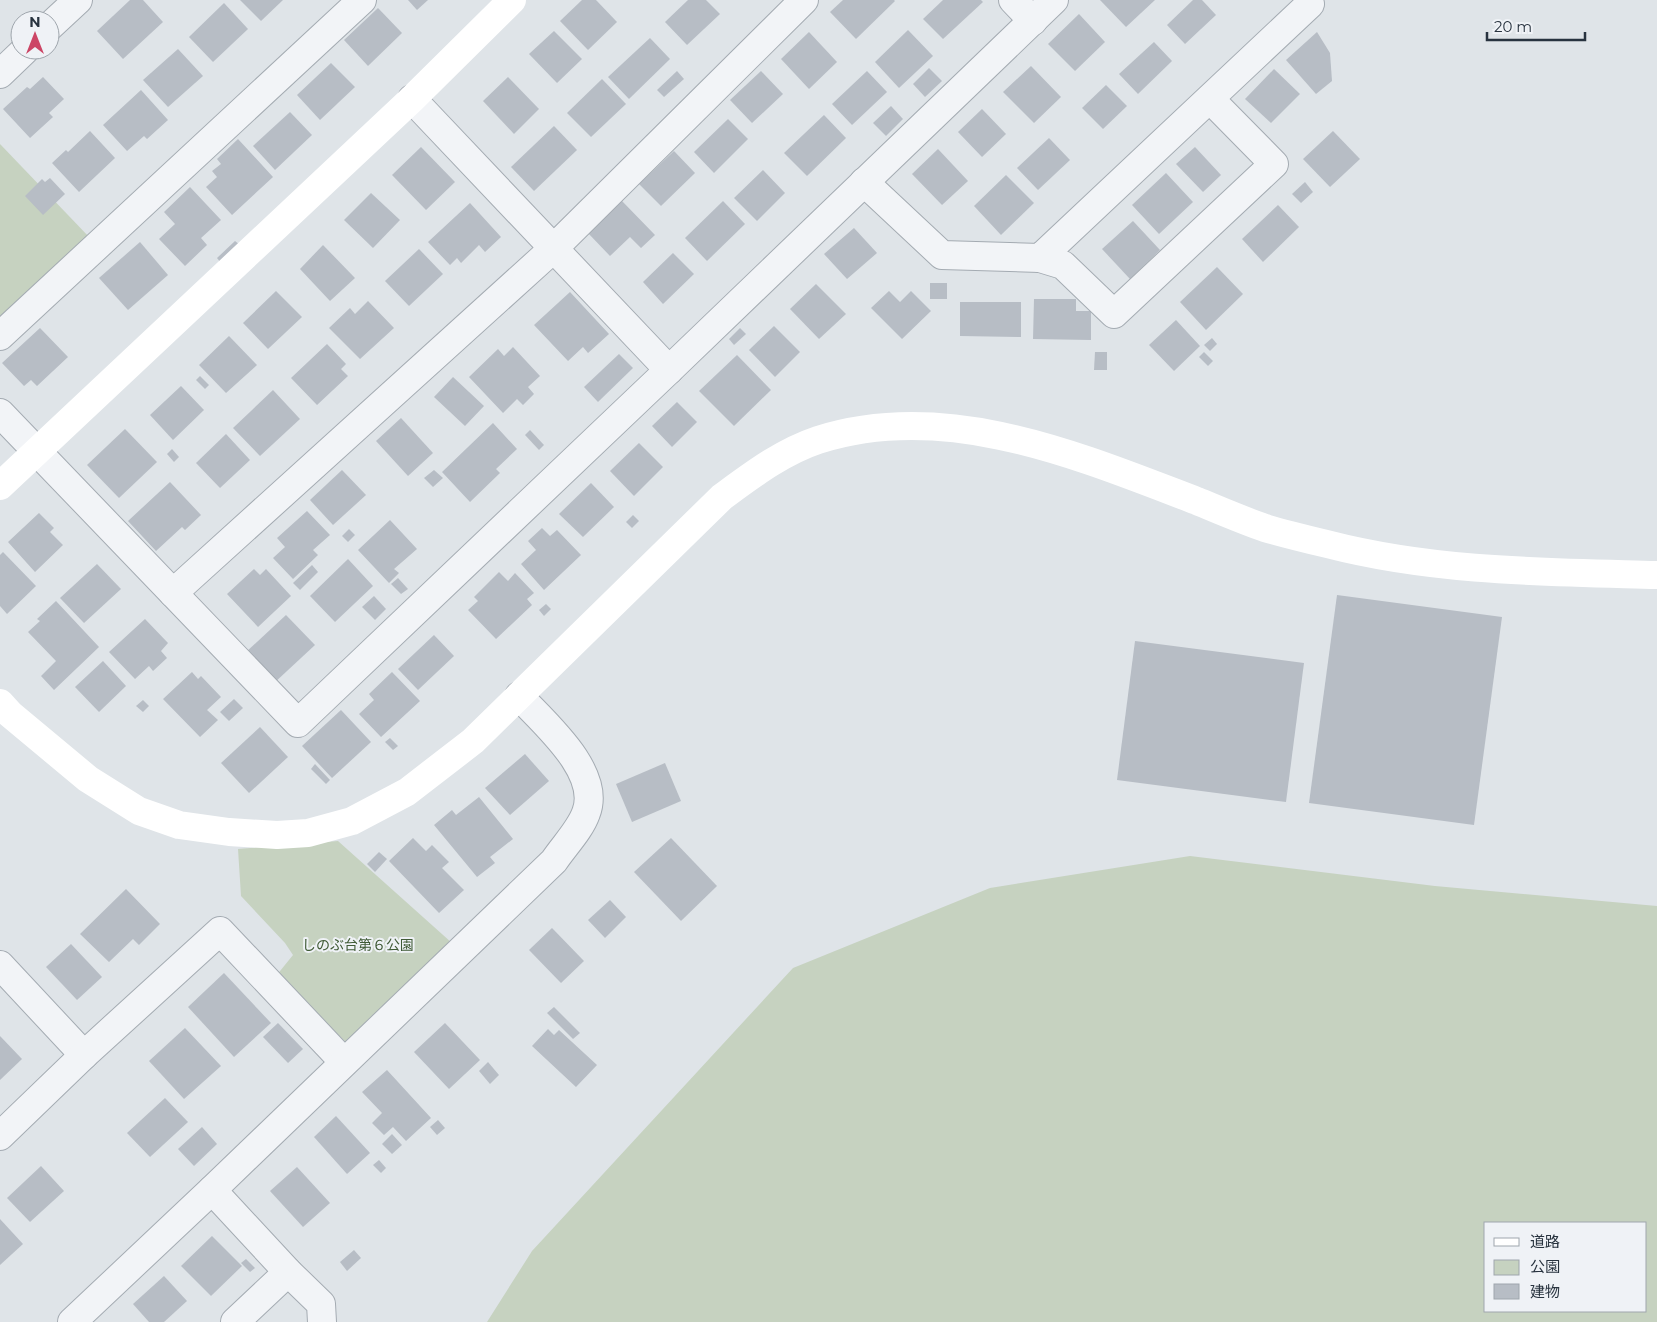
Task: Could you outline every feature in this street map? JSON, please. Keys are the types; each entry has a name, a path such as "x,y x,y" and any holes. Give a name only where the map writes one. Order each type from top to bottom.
{"street":[{"path":"60,17 78,0"},
{"path":"0,336 362,0"},
{"path":"0,486 412,98 512,0"},
{"path":"173,593 554,248 804,0"},
{"path":"1013,0 1033,20"},
{"path":"0,413 298,723 1054,0"},
{"path":"1040,258 1310,4 1308,0"},
{"path":"0,74 15,60"},
{"path":"412,98 669,370"},
{"path":"864,182 942,255 1040,258 1063,265 1114,314 1274,164 1210,98"},
{"path":"0,703 10,714 88,779 139,811 180,825 230,832 277,835 308,833 352,821 407,792 473,741 722,497 766,464 817,441 860,429 914,425 967,429 1047,448 1132,477 1264,527 1328,545 1388,557 1472,568 1657,575"},
{"path":"72,1322 554,861 587,812 588,792 582,769 574,755 519,696"},
{"path":"0,1136 84,1055 220,931 344,1062"},
{"path":"0,965 84,1055"},
{"path":"212,1190 288,1272 321,1304 322,1322"},
{"path":"235,1322 288,1272"}],"green space":[{"path":"0,144 90,238 0,323"},
{"name":"しのぶ台第６公園","path":"338,841 452,943 349,1045 276,976 293,955 285,943 241,896 238,849"},
{"path":"1190,856 1435,886 1657,906 1657,1322 487,1322 532,1251 793,968 990,888"}],"building":[{"path":"130,0 143,0 163,22 123,59 97,31"},
{"path":"240,0 283,0 261,21"},
{"path":"408,0 428,0 417,10"},
{"path":"582,0 596,0 617,22 588,50 560,21"},
{"path":"688,0 706,0 720,14 687,45 665,22"},
{"path":"843,0 895,1 856,39 830,12"},
{"path":"943,0 981,0 983,2 943,39 923,19"},
{"path":"1100,0 1155,0 1126,27"},
{"path":"1193,0 1202,0 1216,15 1185,44 1167,25"},
{"path":"224,3 248,29 213,62 189,37"},
{"path":"378,8 402,33 368,66 344,40"},
{"path":"1079,14 1105,42 1075,71 1048,44"},
{"path":"908,30 933,56 899,88 875,62"},
{"path":"554,31 582,59 557,83 529,54"},
{"path":"809,32 837,62 809,89 781,59"},
{"path":"1317,32 1330,53 1332,81 1316,94 1286,60"},
{"path":"650,38 670,59 629,99 608,77"},
{"path":"1154,42 1172,61 1138,94 1119,74"},
{"path":"178,49 203,76 168,107 143,80"},
{"path":"331,63 355,87 320,120 297,95"},
{"path":"1031,66 1061,97 1034,123 1003,92"},
{"path":"929,68 942,81 925,97 913,84"},
{"path":"1274,69 1300,94 1271,123 1245,99"},
{"path":"677,71 684,79 664,97 657,90"},
{"path":"761,71 783,94 752,123 730,100"},
{"path":"867,71 887,92 852,125 832,104"},
{"path":"43,77 64,99 49,113 53,117 30,138 3,109 27,87 30,89"},
{"path":"508,77 539,109 514,134 483,101"},
{"path":"602,79 626,104 591,137 567,113"},
{"path":"1106,85 1127,106 1103,129 1082,108"},
{"path":"141,90 168,120 147,139 144,136 127,151 103,125"},
{"path":"891,106 903,119 886,136 873,123"},
{"path":"982,109 1006,134 982,157 958,132"},
{"path":"290,112 312,135 275,170 253,146"},
{"path":"824,115 846,138 807,176 784,153"},
{"path":"728,119 748,139 714,173 694,152"},
{"path":"554,126 577,150 534,191 511,167"},
{"path":"90,131 115,158 79,192 52,163 66,150 68,152"},
{"path":"1333,131 1360,159 1330,187 1303,159"},
{"path":"1049,138 1070,160 1038,190 1017,168"},
{"path":"238,139 273,177 232,215 206,187 217,177 212,171 221,164 217,159"},
{"path":"421,147 455,182 426,210 392,175"},
{"path":"1195,147 1221,175 1203,192 1176,164"},
{"path":"938,149 968,181 942,205 912,174"},
{"path":"674,151 695,173 661,206 639,184"},
{"path":"763,170 785,193 757,221 734,198"},
{"path":"1166,173 1193,202 1159,234 1132,205"},
{"path":"1006,175 1034,203 1001,235 974,206"},
{"path":"50,178 65,194 43,215 25,196 42,179 45,182"},
{"path":"1305,182 1313,192 1301,203 1292,194"},
{"path":"190,187 221,220 201,238 207,245 185,266 159,239 175,224 164,212"},
{"path":"371,193 400,220 373,248 344,220"},
{"path":"622,201 655,235 641,248 630,237 610,256 588,233"},
{"path":"723,201 745,224 707,261 685,238"},
{"path":"470,203 501,237 485,252 479,245 461,263 457,258 450,265 428,242"},
{"path":"1278,205 1299,227 1263,262 1242,239"},
{"path":"1133,221 1160,250 1130,279 1102,249"},
{"path":"854,228 877,253 847,279 824,254"},
{"path":"235,241 240,245 221,263 217,258"},
{"path":"140,242 168,275 128,310 99,278"},
{"path":"323,245 355,278 330,301 300,269"},
{"path":"419,249 443,274 409,306 385,281"},
{"path":"673,253 694,274 663,304 643,282"},
{"path":"1217,267 1243,294 1206,330 1180,302"},
{"path":"930,283 947,283 947,299 930,299"},
{"path":"816,284 846,314 819,339 790,309"},
{"path":"276,291 302,317 268,349 243,323"},
{"path":"889,291 900,302 911,291 931,311 902,339 871,308"},
{"path":"570,292 609,334 588,353 583,347 568,361 534,325"},
{"path":"1034,299 1076,299 1076,311 1091,311 1091,340 1033,339"},
{"path":"368,301 394,328 360,359 329,328 350,308 355,314"},
{"path":"960,302 1021,302 1021,337 960,336"},
{"path":"1176,320 1200,346 1174,371 1149,345"},
{"path":"774,326 800,352 775,377 749,350"},
{"path":"40,328 68,357 37,386 31,380 24,386 2,363"},
{"path":"740,328 746,334 734,345 729,339"},
{"path":"229,336 257,365 226,393 199,365"},
{"path":"1212,338 1217,344 1210,351 1204,345"},
{"path":"327,344 346,364 341,369 348,376 317,405 291,378"},
{"path":"513,347 540,376 528,387 534,394 523,405 517,399 503,413 469,377 498,349 504,356"},
{"path":"1095,352 1107,352 1107,370 1094,370"},
{"path":"1204,352 1213,361 1208,366 1199,357"},
{"path":"619,354 633,368 598,402 584,387"},
{"path":"737,355 771,390 734,426 699,391"},
{"path":"200,376 209,385 205,389 196,380"},
{"path":"453,377 484,406 465,426 434,397"},
{"path":"181,386 204,410 173,440 150,415"},
{"path":"273,390 300,419 260,456 233,428"},
{"path":"677,402 697,422 672,447 652,426"},
{"path":"401,418 433,453 408,476 376,441"},
{"path":"493,423 517,449 496,469 500,473 470,502 442,472"},
{"path":"125,429 157,462 119,498 87,465"},
{"path":"530,430 544,445 539,450 525,435"},
{"path":"226,434 250,460 220,488 196,463"},
{"path":"639,443 663,467 634,496 610,471"},
{"path":"172,449 179,457 174,462 167,454"},
{"path":"342,470 366,495 333,525 310,500"},
{"path":"434,470 443,478 433,487 424,478"},
{"path":"170,482 201,515 185,530 182,527 156,551 128,521"},
{"path":"591,483 614,507 583,537 559,514"},
{"path":"307,511 330,535 313,550 318,555 293,579 273,558 285,547 277,538"},
{"path":"39,513 54,528 50,532 63,545 35,572 8,542"},
{"path":"633,515 639,521 632,528 626,522"},
{"path":"390,520 417,549 394,569 399,573 389,583 358,550"},
{"path":"542,528 550,536 557,530 581,555 544,590 521,564 536,550 528,541"},
{"path":"349,529 355,535 348,542 342,536"},
{"path":"3,552 36,586 7,614 0,606 0,555"},
{"path":"348,559 373,586 335,622 310,596"},
{"path":"97,564 121,589 84,623 60,598"},
{"path":"312,565 318,572 300,590 293,583"},
{"path":"254,569 260,575 266,569 291,596 258,627 227,594"},
{"path":"499,572 508,581 515,573 534,593 527,599 532,605 496,639 468,610 478,601 474,597"},
{"path":"398,578 408,589 401,594 391,584"},
{"path":"1337,595 1502,617 1474,825 1309,803"},
{"path":"374,596 386,609 375,620 362,607"},
{"path":"56,601 99,647 54,690 41,676 56,661 28,632 40,621 37,619"},
{"path":"546,604 551,609 544,616 539,610"},
{"path":"286,615 315,645 273,684 244,654"},
{"path":"145,619 168,643 161,651 167,658 153,671 149,666 135,679 109,652"},
{"path":"434,635 454,656 418,690 398,669"},
{"path":"1135,641 1304,663 1286,802 1117,780"},
{"path":"103,661 126,686 99,712 75,687"},
{"path":"192,672 198,679 201,676 221,697 207,710 218,720 200,737 163,699"},
{"path":"392,672 420,701 381,737 359,714 374,700 369,694"},
{"path":"234,699 243,708 229,721 220,712"},
{"path":"143,700 149,706 143,712 136,706"},
{"path":"341,710 371,742 332,778 302,746"},
{"path":"260,727 288,757 249,793 221,763"},
{"path":"390,738 398,746 393,750 385,742"},
{"path":"525,754 549,781 510,815 485,788"},
{"path":"665,763 681,801 632,822 616,784"},
{"path":"315,764 330,780 326,784 311,769"},
{"path":"479,797 513,839 490,857 495,863 477,877 434,825 452,810 456,815"},
{"path":"413,838 426,851 432,845 449,862 442,868 464,890 439,913 389,861"},
{"path":"671,838 717,886 681,921 634,872"},
{"path":"379,852 387,859 375,872 367,864"},
{"path":"126,889 160,924 139,945 133,939 109,962 80,934"},
{"path":"610,900 626,917 605,938 588,920"},
{"path":"552,928 584,961 561,983 529,950"},
{"path":"71,944 102,977 77,1000 46,967"},
{"path":"224,973 271,1023 234,1057 188,1007"},
{"path":"554,1007 580,1033 573,1039 547,1013"},
{"path":"278,1023 303,1049 288,1063 263,1037"},
{"path":"445,1023 480,1060 449,1089 414,1052"},
{"path":"185,1028 221,1066 184,1099 149,1061"},
{"path":"548,1029 554,1035 559,1030 597,1065 576,1087 532,1046"},
{"path":"0,1036 22,1059 0,1080"},
{"path":"488,1062 499,1075 490,1084 479,1071"},
{"path":"387,1070 431,1118 406,1141 393,1127 384,1135 372,1123 382,1113 362,1092"},
{"path":"165,1098 188,1122 150,1157 127,1133"},
{"path":"336,1116 370,1153 347,1174 314,1137"},
{"path":"438,1120 445,1128 437,1135 430,1127"},
{"path":"202,1127 217,1144 194,1166 178,1149"},
{"path":"392,1134 402,1145 392,1154 382,1144"},
{"path":"379,1160 386,1168 381,1173 373,1165"},
{"path":"41,1166 64,1191 30,1222 7,1198"},
{"path":"297,1167 330,1203 303,1227 270,1191"},
{"path":"0,1219 23,1244 0,1265"},
{"path":"212,1236 242,1266 211,1296 181,1266"},
{"path":"354,1250 361,1258 347,1271 340,1262"},
{"path":"246,1259 255,1268 250,1272 241,1263"},
{"path":"164,1276 187,1301 164,1322 149,1322 133,1304"}]}
